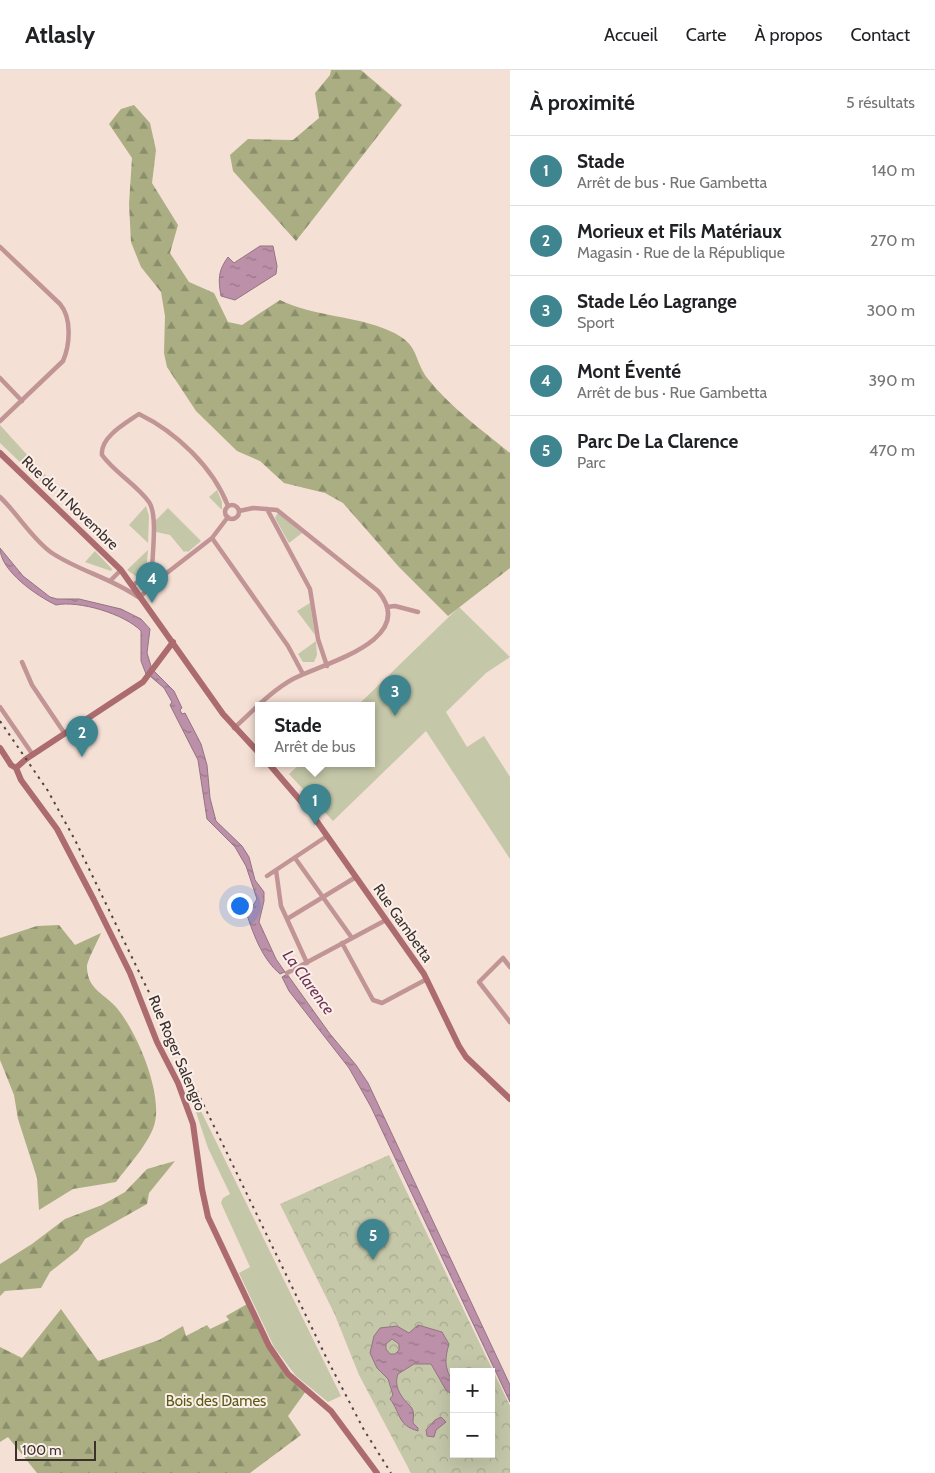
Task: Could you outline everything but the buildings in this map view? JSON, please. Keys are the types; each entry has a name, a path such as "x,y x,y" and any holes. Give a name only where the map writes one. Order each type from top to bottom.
{"street":[{"path":"0,247 60,304 67,315 67,348 64,361 0,421"},
{"path":"0,378 22,401"},
{"path":"152,572 153,516 149,503 109,465 102,455 103,444 120,428 138,414 184,445 208,472 228,506"},
{"name":"Rue du 11 Novembre","path":"0,452 121,570 141,596"},
{"path":"0,497 52,552 111,580 138,597 141,596 234,728 255,749"},
{"path":"228,506 235,506 239,511"},
{"path":"228,506 225,512 228,517"},
{"path":"239,511 253,508 277,510 378,591 387,607 386,621 379,636 353,654 304,674 275,692 264,702"},
{"path":"267,509 310,589 318,639 327,666"},
{"path":"228,517 236,518 239,511"},
{"path":"141,596 159,578 212,538 228,517"},
{"path":"212,538 288,646 304,674"},
{"path":"111,580 121,570"},
{"path":"152,572 159,578"},
{"path":"133,585 152,572"},
{"path":"387,607 395,606 418,612"},
{"path":"16,768 143,682 173,642"},
{"path":"22,662 32,685 65,734"},
{"path":"0,707 33,755"},
{"path":"234,728 255,710"},
{"name":"Rue Roger Salengro","path":"0,748 11,765 16,768 21,780 56,829 130,973 158,1042 178,1083 195,1131 202,1189 208,1217 269,1346 288,1374 331,1411 377,1473"},
{"name":"Rue Gambetta","path":"272,767 296,793 427,979 458,1046 466,1057 510,1099"},
{"path":"267,876 327,836"},
{"path":"295,858 352,938"},
{"path":"276,870 282,906 307,963"},
{"path":"287,919 356,877"},
{"path":"287,973 386,920"},
{"path":"342,943 373,1000 382,1003 427,979"},
{"path":"510,967 503,958 480,982 510,1022"}],"green space":[{"path":"331,70 361,70 402,105 296,241 233,171 230,155 248,139 293,140 319,118 315,93 330,75"},
{"path":"134,105 150,123 156,150 152,183 178,225 170,253 189,282 214,293 228,322 242,325 280,300 307,310 363,322 390,331 407,341 415,352 423,371 437,390 467,418 510,453 510,568 448,616 399,567 343,503 325,493 284,483 260,461 237,451 196,411 167,367 164,353 165,316 161,292 141,267 131,242 129,204 132,158 109,124 121,109"},
{"path":"0,425 49,479 43,484 0,443"},
{"path":"217,490 222,502 222,510 209,497"},
{"path":"146,506 149,516 148,543 129,525"},
{"path":"168,508 201,541 188,552 184,552 170,535 156,532 156,520"},
{"path":"277,514 302,533 289,543 275,518"},
{"path":"148,550 146,572 137,577 127,570"},
{"path":"95,551 112,569 111,571 85,562"},
{"path":"310,603 315,635 297,611"},
{"path":"459,607 510,657 486,673 446,712 467,747 484,736 510,777 510,859 426,731 333,821 289,774 297,767 375,767 375,702 361,702"},
{"path":"316,641 317,655 314,662 303,662 298,654"},
{"path":"59,925 75,945 101,933 88,961 88,975 93,986 115,1006 131,1029 146,1061 155,1094 156,1109 155,1122 149,1137 116,1182 73,1189 39,1210 37,1178 18,1119 14,1095 0,1060 0,938 37,926"},
{"path":"198,1105 341,1396 328,1402 296,1376 274,1347 239,1273 250,1267 221,1203 223,1198 230,1194 208,1148 194,1106"},
{"path":"389,1155 492,1368 450,1368 450,1458 495,1458 495,1375 510,1406 510,1473 411,1473 359,1375 335,1315 280,1204"},
{"path":"175,1161 149,1193 147,1204 85,1239 78,1250 50,1272 41,1288 5,1291 0,1296 0,1264 32,1244 65,1219 102,1205 125,1192 147,1169"},
{"name":"Bois des Dames","path":"249,1303 280,1365 306,1391 288,1416 301,1435 250,1473 37,1473 8,1437 0,1442 0,1347 22,1358 61,1309 98,1361 159,1340 183,1326 186,1336 207,1325 210,1329 229,1320 226,1316"}],"water":[{"path":"260,246 273,246 277,266 276,274 235,300 221,296 220,275 228,257 234,263"},
{"path":"0,548 23,576 50,597 57,599 79,599 121,609 141,619 150,629 147,653 151,666 146,674 141,661 141,631 124,619 101,610 76,605 56,605 48,601 13,574 2,557"},
{"path":"154,671 174,691 182,708 180,710 182,714 185,713 201,744 207,765 210,798 216,821 242,846 249,857 255,880 264,892 259,922 276,959 285,972 280,974 274,968 264,955 256,939 247,915 257,899 246,866 235,847 207,819 198,760 170,705 172,702 164,688 150,676"},
{"path":"287,974 368,1083 510,1385 510,1402 371,1107 349,1068 289,991 282,977"},
{"path":"418,1325 442,1332 449,1344 446,1361 450,1376 450,1393 446,1390 431,1364 414,1364 398,1374 398,1388 402,1397 412,1409 413,1423 418,1428 418,1431 406,1425 400,1418 390,1399 393,1395 388,1379 377,1368 370,1353 374,1336 380,1328 397,1326 409,1333","holes":["392,1339 399,1344 399,1350 395,1354 390,1354 386,1349 386,1344"]},
{"path":"441,1417 446,1422 436,1430 434,1437 427,1436 426,1430 435,1420"}],"railway":[{"path":"0,721 48,791 75,840 327,1359 364,1430 391,1473"}],"place":[{"name":"Mont Éventé","path":"152,603"},
{"name":"Stade Léo Lagrange","path":"395,716"},
{"name":"Morieux et Fils Matériaux","path":"82,757"},
{"name":"Stade","path":"315,825"},
{"name":"Parc De La Clarence","path":"373,1260"}],"water label":[{"name":"La Clarence","path":"309,982"}]}
